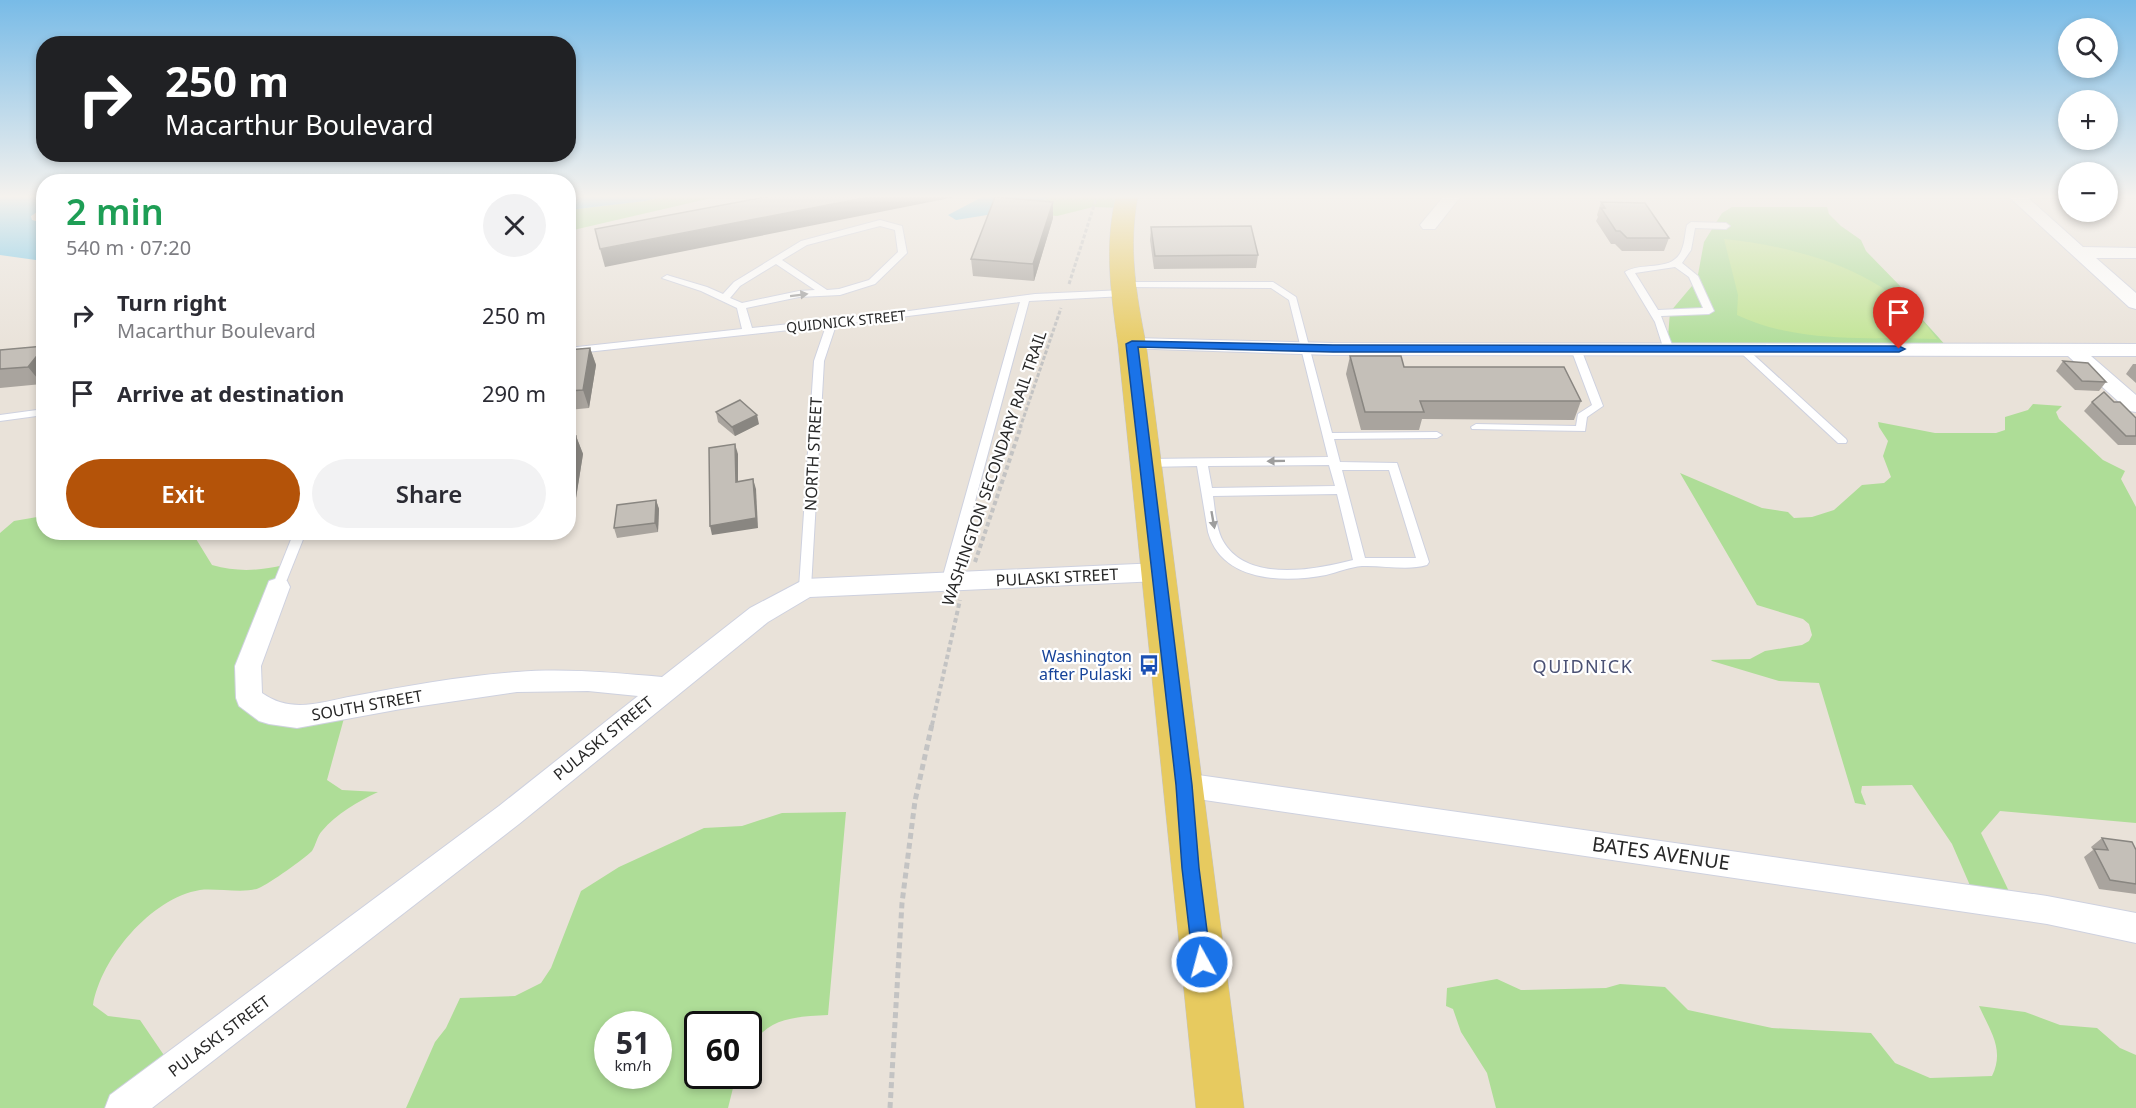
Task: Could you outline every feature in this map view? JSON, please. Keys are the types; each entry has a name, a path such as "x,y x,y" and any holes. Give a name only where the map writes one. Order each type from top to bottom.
{"main road":[{"path":"1122,248 1124,289 1184,785 1190,868 1220,1108"}],"street":[{"path":"2074,248 2136,303"},
{"path":"2079,252 2136,253"},
{"path":"1132,344 1305,348 2136,350"},
{"path":"2073,350 2136,406"},
{"name":"PULASKI STREET","path":"123,1108 509,815 666,687 759,615 805,588 1159,572"},
{"name":"SOUTH STREET","path":"279,587 248,666 249,699 269,713 297,717 401,698 517,682 588,681 666,687"},
{"name":"BATES AVENUE","path":"1184,785 2047,910 2136,928"}],"lane":[{"path":"724,298 737,284 795,248"},
{"path":"667,278 704,289 741,306 799,294 840,292 872,282 903,253 902,248"},
{"path":"1669,350 1654,313 1630,272 1641,267 1672,266 1685,254 1686,248"},
{"path":"775,259 825,293"},
{"path":"1654,313 1709,311 1693,276 1676,263"},
{"name":"QUIDNICK STREET","path":"576,350 1124,289 1273,285 1293,299 1360,562"},
{"path":"957,582 1025,299"},
{"path":"741,306 748,332"},
{"name":"NORTH STREET","path":"805,588 819,361 832,322"},
{"path":"1476,427 1581,429 1582,416 1598,406 1576,349"},
{"path":"1743,350 1842,441"},
{"path":"1,419 36,413"},
{"path":"1328,436 1437,435"},
{"path":"1145,463 1202,462 1335,463 1393,466 1423,561 1360,562 1332,570 1301,573 1269,573 1245,568 1233,560 1216,540 1202,462"},
{"path":"1208,492 1342,490"},
{"name":"SOUTH STREET","path":"279,587 297,540"}],"path":[{"name":"WASHINGTON SECONDARY RAIL TRAIL","path":"890,1108 902,903 915,801 961,596 957,582 1065,296 1080,248"}],"green space":[{"path":"1703,248 1865,248 1903,289 1913,309 1948,348 1672,349 1668,337 1670,312 1697,280"},
{"path":"1726,248 1783,249 1813,256 1869,280 1895,296 1918,316 1937,339 1835,337 1784,331 1737,315 1738,295"},
{"path":"2033,404 2062,406 2056,412 2059,419 2103,460 2125,471 2121,479 2136,507 2136,823 2000,811 1981,833 2016,906 1975,897 1952,844 1912,785 1862,786 1861,792 1866,805 1855,803 1819,683 1779,681 1711,660 1750,659 1765,651 1802,645 1809,641 1812,635 1809,624 1803,619 1757,605 1680,473 1762,508 1788,512 1794,518 1812,517 1834,510 1862,485 1884,483 1891,477 1883,456 1888,441 1878,422 1935,433 1996,433 2005,430 2005,417 2028,410"},
{"path":"36,517 36,540 197,540 212,565 248,570 284,565 245,677 275,714 346,711 327,780 342,790 378,792 334,819 320,833 312,851 271,882 253,890 200,890 182,895 147,918 117,950 106,968 93,1005 108,1016 140,1020 174,1070 129,1108 0,1108 0,533 14,521"},
{"path":"846,812 828,1015 793,1018 773,1025 762,1033 762,1011 684,1011 684,1089 733,1089 728,1108 406,1108 435,1042 446,1028 460,998 515,996 541,983 551,968 581,891 619,867 704,828 742,826 782,813"},
{"path":"1497,979 1521,990 1606,988 1620,984 1665,987 1688,1010 1772,1028 1871,1033 1895,1063 1930,1078 1992,1076 1996,1066 1996,1049 1979,1006 2025,1012 2060,1025 2097,1028 2120,1048 2136,1055 2136,1108 1496,1108 1487,1073 1461,1032 1453,1009 1446,1006 1447,988"}],"water":[{"path":"0,248 36,248 36,260 0,255"}],"building":[{"path":"975,248 1038,248 1033,264 971,259"},
{"path":"1154,248 1256,248 1258,255 1155,256"},
{"path":"36,347 36,357 28,367 0,369 0,350"},
{"path":"590,348 583,390 576,390 576,349"},
{"path":"1350,356 1401,356 1404,367 1564,367 1581,401 1420,401 1424,412 1365,412"},
{"path":"2063,361 2088,363 2106,382 2082,381"},
{"path":"2104,392 2114,402 2120,402 2136,418 2136,436 2126,436 2092,402"},
{"path":"740,400 757,415 732,427 716,412"},
{"path":"735,444 736,482 753,479 756,518 710,526 709,448"},
{"path":"656,500 655,523 614,528 617,505"},
{"path":"2102,838 2132,842 2136,850 2136,884 2110,880 2094,849 2108,850"}],"place":[{"name":"Washington after Pulaski","path":"1149,665"}],"district":[{"name":"QUIDNICK","path":"1583,666"}],"route":[{"path":"1202,962 1190,868 1184,785 1132,344 1333,349 1899,349"}]}
